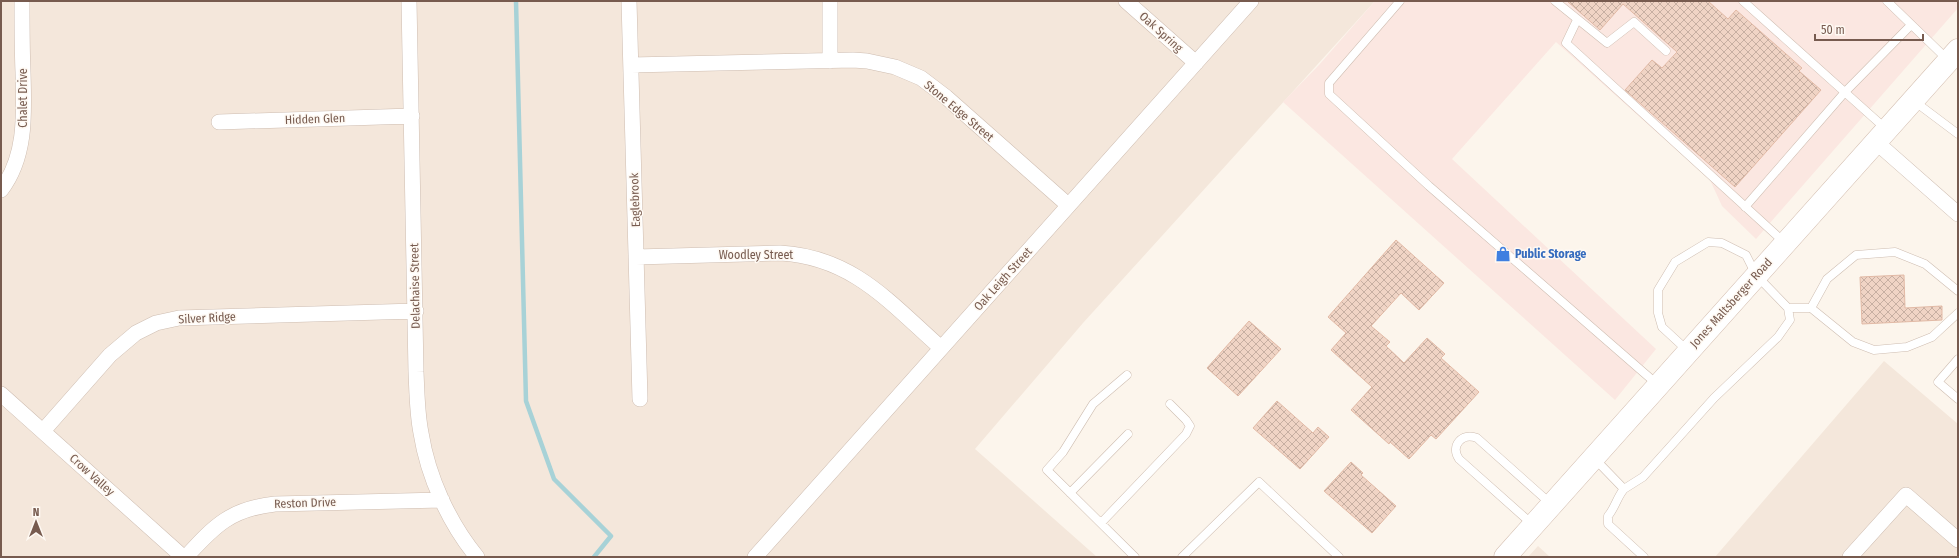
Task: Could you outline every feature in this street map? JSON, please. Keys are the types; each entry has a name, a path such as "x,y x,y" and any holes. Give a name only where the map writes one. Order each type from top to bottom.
{"main road":[{"name":"Jones Maltsberger Road","path":"1505,557 1953,56"}],"street":[{"name":"Chalet Drive","path":"1,190 16,162 22,134 22,1"},
{"name":"Delachaise Street","path":"409,1 416,372 421,434 433,479 442,500 455,526 477,557"},
{"name":"Eaglebrook","path":"629,1 640,399"},
{"path":"830,1 830,61"},
{"name":"Oak Spring","path":"1126,1 1196,63"},
{"name":"Oak Leigh Street","path":"755,557 1251,1"},
{"name":"Stone Edge Street","path":"630,65 853,60 881,63 921,78 946,97 1068,205"},
{"name":"Hidden Glen","path":"218,122 412,116"},
{"path":"1881,136 1958,214"},
{"name":"Woodley Street","path":"636,257 780,253 795,254 824,260 851,272 874,288 942,348"},
{"name":"Silver Ridge","path":"43,431 110,355 136,333 156,323 179,318 416,311"},
{"name":"Crow Valley","path":"1,394 185,557"},
{"path":"1850,557 1906,495 1958,540"},
{"name":"Reston Drive","path":"185,557 210,530 235,513 255,506 275,504 442,500"}],"lane":[{"path":"1400,1 1329,83 1329,94 1429,186 1658,385"},
{"path":"1555,1 1607,44 1634,22 1666,51"},
{"path":"1743,1 1845,92 1881,136"},
{"path":"1887,1 1911,24 1953,56"},
{"path":"1577,20 1566,43 1785,243"},
{"path":"1745,207 1845,92 1911,24"},
{"path":"1913,100 1957,130"},
{"path":"1644,557 1608,524 1608,516 1614,509 1618,496 1624,489 1643,477 1714,398 1778,337 1790,320 1788,308 1756,275 1746,255 1722,242 1708,242 1675,262 1658,290 1658,313 1662,328 1688,351"},
{"path":"1811,308 1827,278 1856,255 1895,252 1926,264 1958,291"},
{"path":"1788,308 1811,308 1853,342 1874,350 1907,347 1932,337 1958,313"},
{"path":"1958,359 1938,382 1958,399"},
{"path":"1127,375 1094,404 1063,452 1046,470 1135,557"},
{"path":"1101,523 1186,434 1190,426 1170,404"},
{"path":"1070,493 1128,434"},
{"path":"1533,525 1459,459 1457,456 1456,447 1460,440 1468,436 1477,438 1551,505"},
{"path":"1594,457 1624,489"},
{"path":"1182,557 1259,482 1339,557"}],"shaded area":[{"path":"1,1 1375,1 1083,323 975,449 1097,557 1,557"},
{"path":"1375,1 1958,1 1958,8 1756,239 1722,206 1710,180 1556,42 1452,159 1656,349 1615,400 1283,102 1319,65"},
{"path":"1884,361 1958,424 1958,557 1715,557"},
{"path":"1538,546 1550,557 1528,557"}],"building":[{"path":"1567,1 1708,1 1728,19 1736,10 1802,68 1799,71 1821,90 1735,187 1625,90 1652,60 1662,68 1677,52 1623,4 1600,30"},
{"path":"1396,240 1444,283 1419,310 1401,293 1371,326 1390,342 1386,346 1404,363 1427,338 1445,354 1441,358 1479,392 1436,439 1431,435 1409,459 1390,442 1389,444 1351,410 1372,387 1331,350 1346,333 1328,317"},
{"path":"1904,275 1905,308 1942,306 1942,320 1862,324 1860,277"},
{"path":"1249,321 1281,349 1238,396 1207,368"},
{"path":"1277,401 1313,433 1318,427 1329,437 1300,469 1253,428"},
{"path":"1351,462 1363,473 1361,475 1396,506 1372,533 1324,491"}],"waterway":[{"path":"516,1 526,401 554,479 611,536 594,557"}],"place":[{"name":"Public Storage","path":"1503,254"}]}
